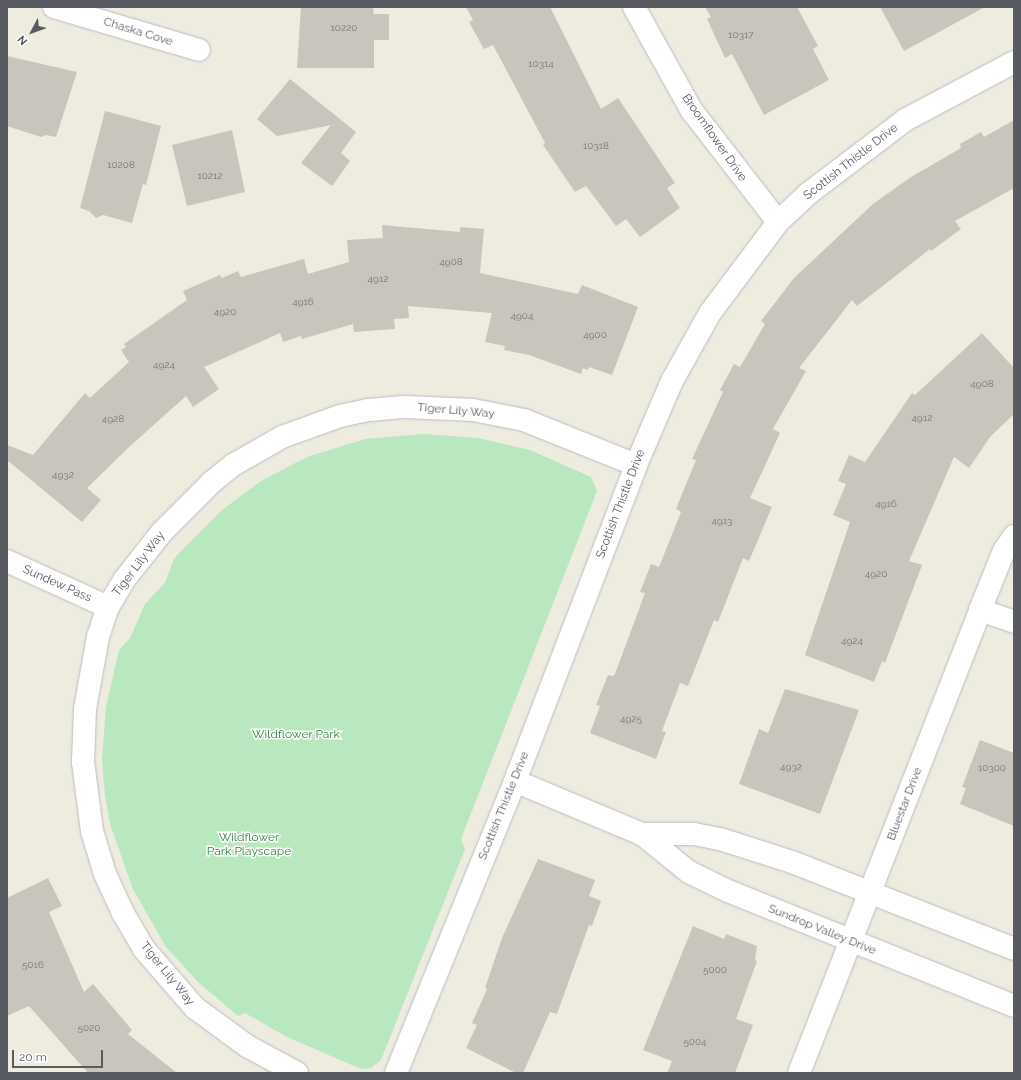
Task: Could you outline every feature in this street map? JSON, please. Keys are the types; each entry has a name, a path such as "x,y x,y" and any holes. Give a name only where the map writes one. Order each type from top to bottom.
{"street":[{"name":"Chaska Cove","path":"54,7 199,50"},
{"name":"Broomflower Drive","path":"634,7 692,111 778,222"},
{"name":"Scottish Thistle Drive","path":"396,1073 514,781 636,465 672,381 710,313 778,222 834,172 906,120 1014,62"},
{"name":"Tiger Lily Way","path":"297,1073 247,1046 195,1008 144,949 123,913 105,874 92,831 83,762 85,709 98,637 108,607 124,580 162,532 212,482 233,465 269,444 340,416 369,410 406,407 473,410 524,420 636,465"},
{"name":"Bluestar Drive","path":"799,1073 980,610 1004,551 1014,536"},
{"name":"Sundew Pass","path":"7,561 108,607"},
{"path":"980,610 1014,622"},
{"name":"Sundrop Valley Drive","path":"514,781 642,834 689,872 728,891 851,942 1014,1006"},
{"name":"Sundrop Valley Drive","path":"642,834 694,834 720,839 792,862 1014,949"}],"green space":[{"name":"Wildflower Park","path":"423,434 478,438 530,450 591,477 597,491 461,839 465,849 381,1060 371,1068 361,1069 287,1037 245,1013 238,1016 198,982 166,947 133,889 110,824 105,796 102,760 106,707 119,650 130,638 145,604 165,583 174,559 222,510 261,481 307,457 365,439"}],"building":[{"path":"301,7 373,8 374,14 389,14 389,40 374,40 374,68 297,68"},
{"path":"466,7 550,7 601,109 618,98 675,183 667,188 680,208 640,237 626,219 616,226 586,186 575,192 543,145 545,143 493,45 484,49 469,22 473,20"},
{"path":"705,7 797,7 818,46 813,49 829,80 764,115 732,54 725,58 707,19 711,17"},
{"path":"880,7 985,7 904,51"},
{"path":"7,56 77,72 56,137 46,135 41,137 7,126"},
{"path":"290,79 356,132 341,153 350,161 332,186 301,163 331,125 277,136 257,119"},
{"path":"105,111 161,126 146,185 143,184 132,223 103,215 96,218 89,211 80,208"},
{"path":"1014,120 1014,188 955,221 961,229 931,251 930,249 857,306 852,300 799,368 806,371 773,429 780,433 750,498 772,507 749,561 743,558 718,622 714,620 688,686 680,683 662,731 666,732 656,759 590,733 600,706 596,705 608,675 613,676 615,674 645,593 640,592 651,564 659,567 681,512 676,509 696,460 692,459 723,392 720,390 734,364 740,367 765,324 761,321 794,278 873,204 911,177 961,148 960,144 981,132 984,137"},
{"path":"232,130 245,192 187,206 172,145"},
{"path":"382,225 460,232 460,227 484,229 480,273 578,294 582,285 638,307 612,375 589,367 588,370 583,368 581,374 529,355 504,350 505,346 485,342 492,313 408,306 409,318 394,319 395,329 354,332 353,324 302,339 301,336 283,342 280,333 204,367 219,389 193,407 186,396 128,448 87,488 101,500 82,522 7,460 7,445 33,455 85,393 90,398 129,362 121,350 126,347 124,344 187,300 183,291 220,275 222,278 238,271 241,277 304,259 308,274 349,262 347,240 383,238"},
{"path":"982,333 1014,368 1014,414 990,437 969,468 954,457 909,561 922,565 885,663 882,661 874,682 805,655 850,522 833,515 846,484 838,481 849,455 865,462 912,393 915,395"},
{"path":"785,689 859,710 820,814 739,784 759,729 768,733"},
{"path":"980,740 1014,753 1014,826 960,804 966,788 962,787"},
{"path":"538,859 595,880 589,896 601,901 592,926 589,925 557,1014 550,1012 523,1073 516,1073 466,1048 477,1025 472,1023 487,989 485,988 502,938"},
{"path":"48,878 62,906 49,912 84,992 93,984 132,1030 128,1034 177,1073 88,1073 29,1006 7,1016 7,898"},
{"path":"693,926 724,939 726,934 757,946 755,960 757,961 736,1019 753,1025 735,1073 667,1073 672,1061 643,1050"}],"park label":[{"name":"Wildflower Park Playscape","path":"249,845"}]}
